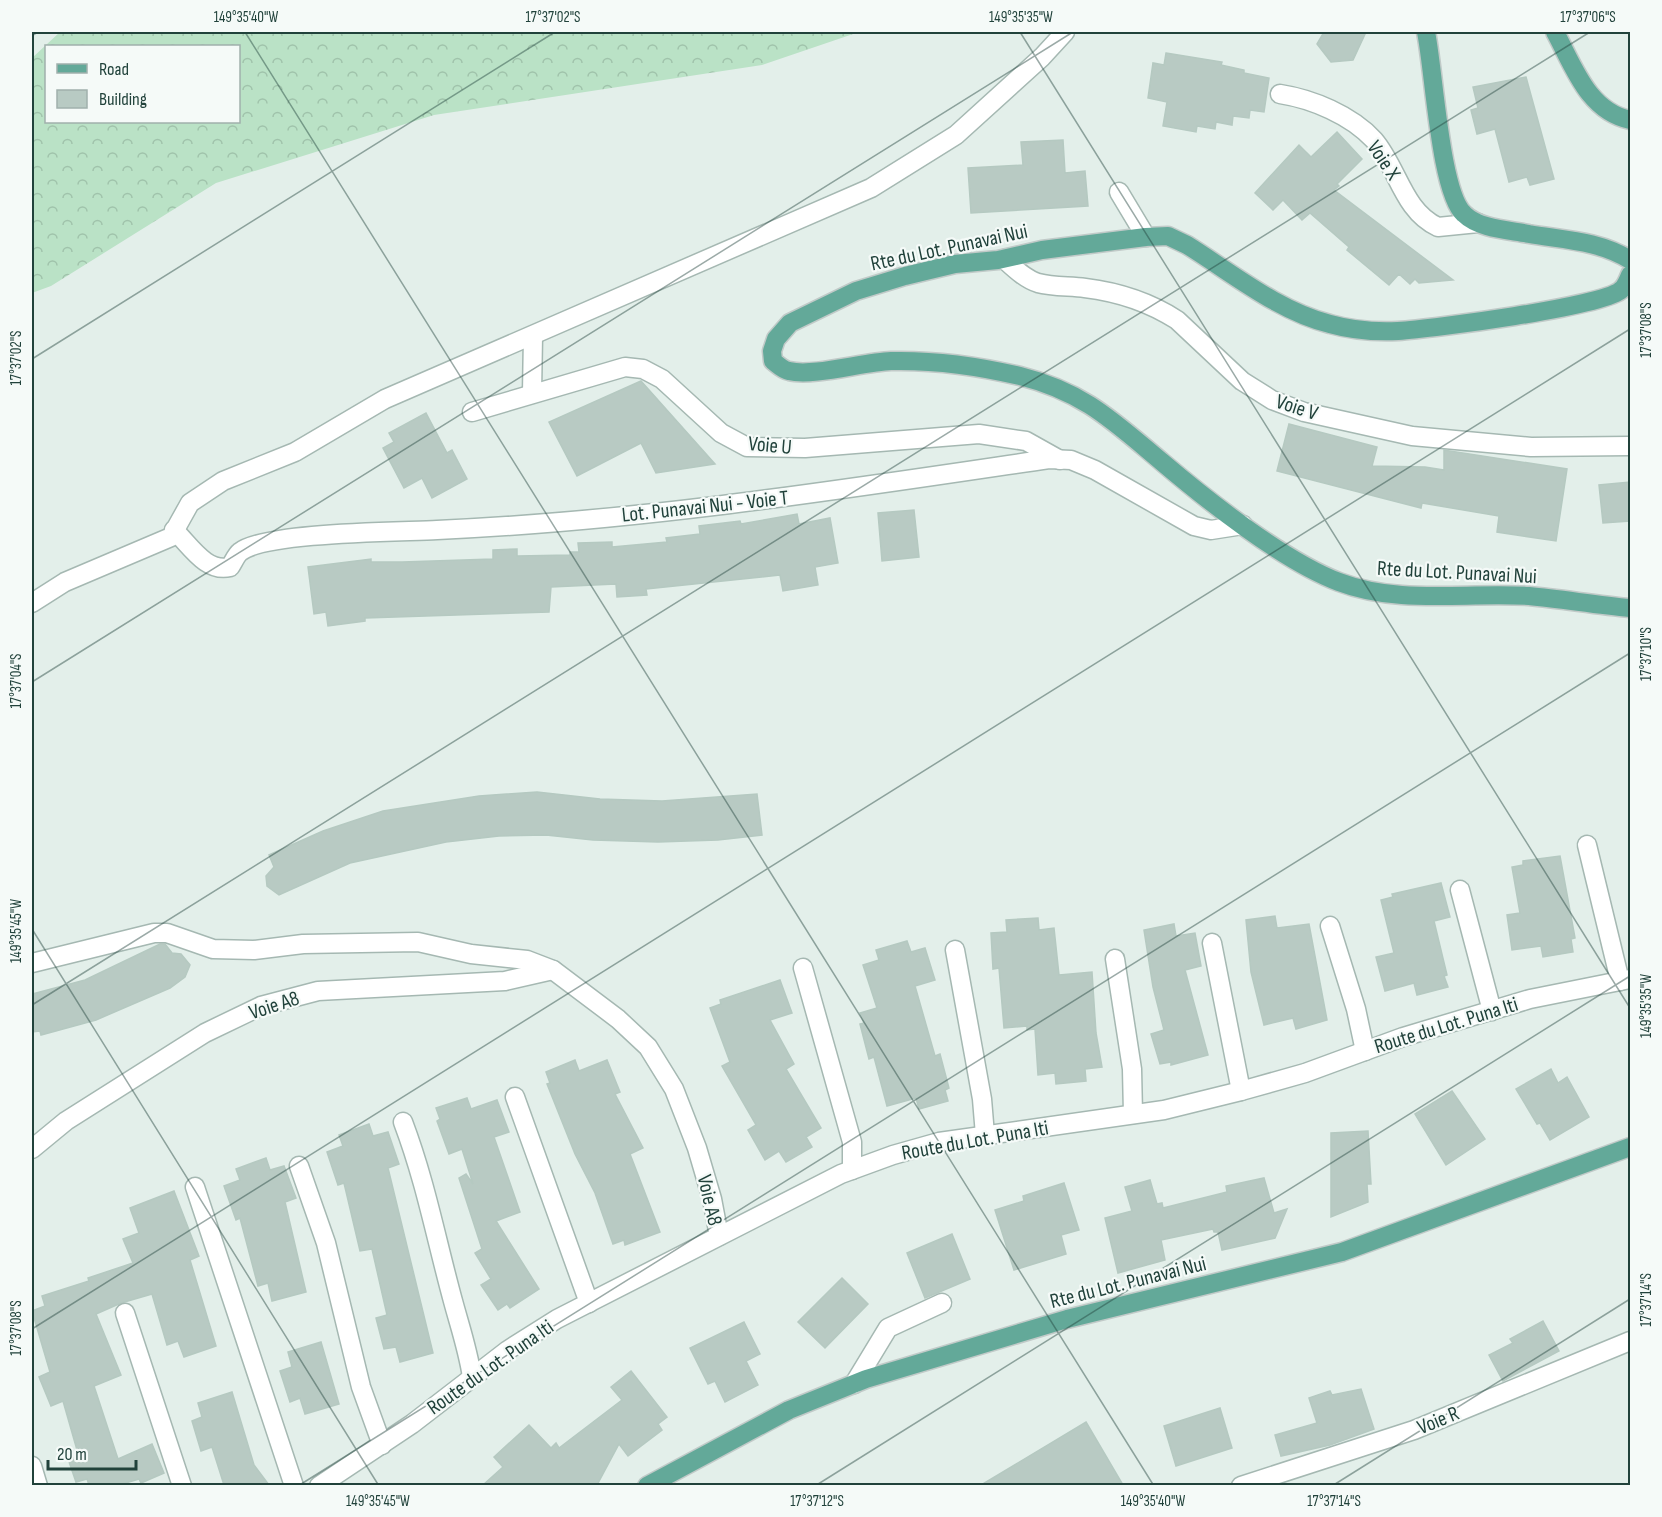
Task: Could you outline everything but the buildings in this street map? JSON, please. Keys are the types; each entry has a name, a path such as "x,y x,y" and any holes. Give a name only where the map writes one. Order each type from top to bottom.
{"main road":[{"path":"1426,32 1454,203 1465,216 1478,223 1598,245 1630,260"},
{"path":"1555,32 1594,102 1614,117 1630,120"},
{"name":"Rte du Lot. Punavai Nui","path":"1630,275 1620,291 1604,298 1536,312 1398,331 1363,330 1329,324 1297,312 1187,245 1168,236 1146,237 1042,250 1004,259 955,264 856,291 790,323 776,339 772,351 773,361 787,371 802,372 890,361 969,365 1056,386 1089,403 1125,429 1162,462 1243,525 1307,567 1338,582 1367,591 1402,596 1530,597 1630,608"},
{"name":"Rte du Lot. Punavai Nui","path":"647,1485 789,1410 854,1384 1067,1319 1342,1252 1630,1147"}],"street":[{"path":"32,603 65,582 171,537 190,502 223,481 296,452 385,399 533,336 599,304 872,188 956,135 1042,57 1065,32"},
{"name":"Voie X","path":"1280,94 1297,96 1332,110 1373,140 1417,214 1433,225 1438,227 1478,223"},
{"path":"1119,192 1146,237"},
{"name":"Voie V","path":"1004,259 1038,283 1087,288 1132,298 1166,312 1242,381 1272,400 1304,412 1412,436 1530,447 1630,446"},
{"path":"532,393 533,336"},
{"name":"Voie U","path":"472,412 625,367 643,369 662,379 721,433 747,447 805,448 980,434 1026,441 1060,460"},
{"name":"Lot. Punavai Nui - Voie T","path":"174,530 209,565 220,570 230,567 239,553 258,543 288,539 461,529 714,507 1048,459 1071,460 1095,470 1194,526 1211,530 1243,525"},
{"path":"1587,845 1625,980"},
{"path":"1460,890 1492,1011"},
{"path":"1330,926 1356,1009 1365,1051"},
{"name":"Voie A8","path":"32,963 153,933 167,933 213,949 254,950 303,944 418,942 471,954 527,960 553,970 618,1019 648,1047 674,1089 697,1148 712,1199 719,1236"},
{"path":"1212,943 1240,1092"},
{"path":"955,950 982,1099 985,1135"},
{"path":"1115,959 1132,1069 1133,1114"},
{"path":"803,968 852,1142 852,1170"},
{"name":"Voie A8","path":"32,1149 66,1122 205,1033 261,1006 318,991 505,981 553,970"},
{"name":"Route du Lot. Puna Iti","path":"319,1485 382,1445 508,1350 589,1303 852,1170 939,1142 1133,1114 1240,1092 1530,999 1625,980"},
{"path":"515,1096 589,1303"},
{"path":"403,1122 422,1172 453,1302 467,1342 472,1377"},
{"path":"299,1166 326,1243 361,1387 382,1445"},
{"path":"195,1187 294,1485"},
{"path":"854,1384 888,1328 942,1303"},
{"path":"125,1313 182,1485"},
{"name":"Voie R","path":"1241,1485 1414,1430 1630,1341"},
{"path":"32,1466 38,1485"}],"green space":[{"path":"60,32 859,32 762,65 434,115 216,183 51,286 32,293 32,58 45,46 45,123 240,123 240,45 46,45"}]}
